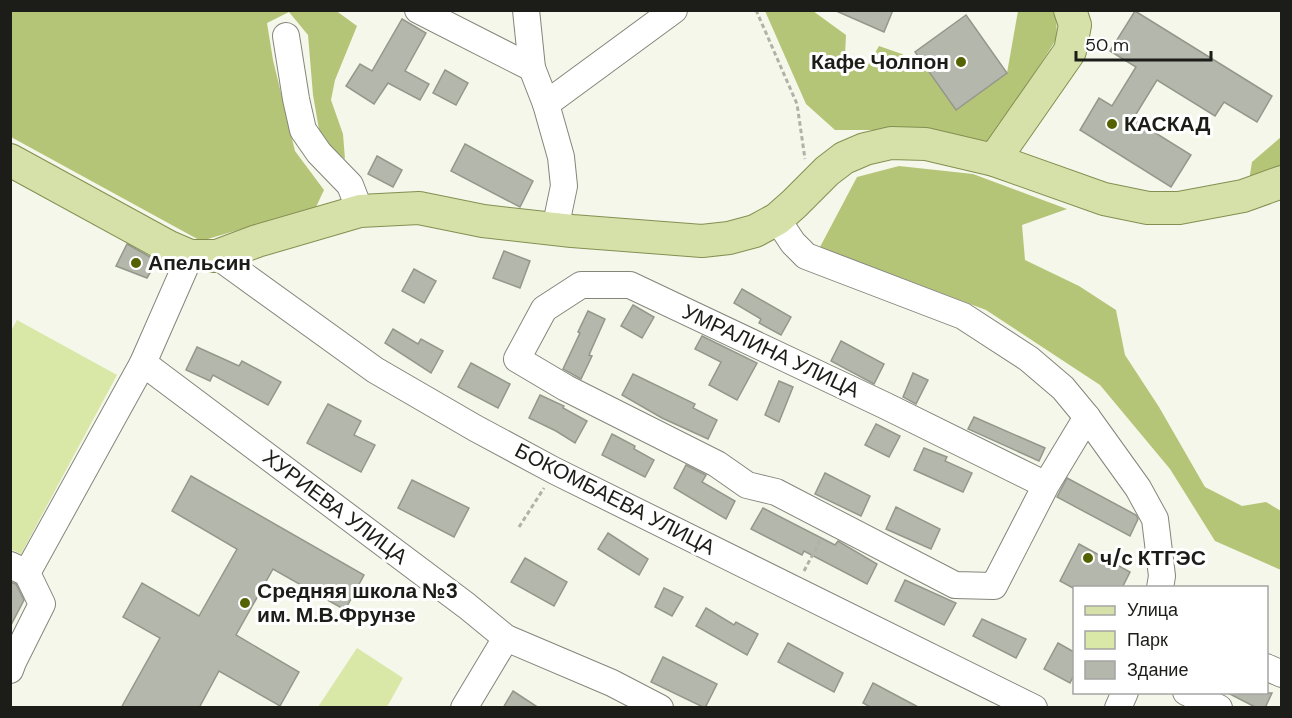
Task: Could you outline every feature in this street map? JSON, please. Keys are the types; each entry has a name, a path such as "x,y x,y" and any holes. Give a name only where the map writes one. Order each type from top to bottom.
{"main road":[{"path":"994,160 1070,51 1075,24 1070,10"},
{"path":"10,160 169,247 204,256 360,211 420,208 483,221 555,229 702,241 729,238 755,231 777,219 827,171 844,158 866,149 891,143 926,144 994,160 1104,199 1148,208 1179,208 1233,198 1281,182"}],"street":[{"path":"418,10 532,68"},
{"path":"526,10 532,68 546,104 561,156 564,186 555,229"},
{"path":"546,104 674,10"},
{"path":"286,36 303,130 319,153 350,185 360,211"},
{"path":"777,219 793,243 806,256 963,316 1029,359 1063,388 1087,417 1138,488 1155,519 1161,586"},
{"path":"10,670 42,604 19,569 143,363 204,256"},
{"name":"БОКОМБАЕВА УЛИЦА","path":"204,256 375,370 475,428 555,471 1034,708"},
{"name":"УМРАЛИНА УЛИЦА","path":"831,520 776,492 747,485 717,464 566,388 517,359 544,309 581,285 630,285 886,406 1046,485"},
{"name":"ХУРИЕВА УЛИЦА","path":"143,363 458,599 506,638 612,683 660,708"},
{"path":"831,520 955,585 994,586 1046,485 1087,417"},
{"path":"464,708 506,638"},
{"path":"1118,708 1125,694"},
{"path":"1188,694 1219,708"}],"path":[{"path":"756,10 797,104 805,162"},
{"path":"519,527 555,471"},
{"path":"795,588 831,520"}],"green space":[{"path":"335,10 357,26 335,80 331,100 343,134 345,159 321,141 313,95 308,35 289,12 267,23 273,60 295,151 324,190 316,207 201,241 11,137 11,11"},
{"path":"765,11 813,11 846,35 845,55 867,67 879,46 902,54 930,73 956,110 1007,73 1018,11 1056,11 1057,38 991,142 925,130 835,130 806,104"},
{"path":"1281,137 1281,170 1248,187 1252,162"},
{"path":"899,166 973,174 1067,209 1022,225 1025,260 1079,286 1116,310 1125,355 1159,407 1205,487 1242,506 1266,502 1281,511 1281,570 1215,541 1170,469 1100,385 986,310 820,247 857,177"},
{"path":"17,320 117,375 21,554 10,549 10,333"},
{"path":"357,648 403,678 387,707 318,707"}],"building":[{"path":"834,10 893,10 884,32"},
{"path":"1135,11 1272,96 1257,122 1224,102 1215,116 1157,80 1133,119 1191,155 1171,187 1080,130 1099,98 1112,106 1136,67 1110,51"},
{"name":"Кафе Чолпон","path":"966,15 1007,73 956,110 915,52"},
{"path":"402,19 426,33 405,71 429,84 420,100 388,83 374,104 346,86 360,64 372,71"},
{"path":"445,70 468,83 456,105 433,93"},
{"path":"465,144 533,181 520,207 451,171"},
{"path":"377,156 402,170 393,187 368,174"},
{"name":"Апельсин","path":"127,244 157,261 147,278 116,266"},
{"path":"504,251 530,261 520,288 493,278"},
{"path":"414,269 436,281 424,303 402,291"},
{"path":"742,289 791,317 781,335 759,323 761,319 734,303"},
{"path":"633,305 654,317 642,338 621,326"},
{"path":"588,311 605,319 581,379 563,369"},
{"path":"393,329 418,344 421,339 443,351 431,373 385,343"},
{"path":"702,336 757,363 737,400 709,385 721,362 695,349"},
{"path":"841,341 884,364 874,384 831,361"},
{"path":"197,347 239,366 242,361 281,382 268,405 213,375 210,381 186,370"},
{"path":"471,363 510,384 498,408 458,387"},
{"path":"913,373 928,380 916,404 903,397"},
{"path":"633,374 695,404 693,408 717,420 708,439 662,418 622,395"},
{"path":"779,381 793,387 779,422 765,415"},
{"path":"540,395 564,406 563,408 587,421 575,443 529,418"},
{"path":"328,404 361,421 354,435 375,445 361,472 307,443"},
{"path":"974,417 1045,448 1039,461 968,429"},
{"path":"876,424 900,436 889,457 865,445"},
{"path":"612,434 635,446 634,449 654,460 645,477 602,455"},
{"path":"924,448 947,457 945,461 972,473 963,492 914,470"},
{"path":"686,465 706,475 702,482 735,501 726,519 674,488"},
{"path":"825,473 870,496 861,516 815,494"},
{"path":"191,476 364,575 345,610 273,569 236,635 299,672 280,706 219,671 199,708 121,708 160,638 123,617 142,583 199,616 237,549 172,511"},
{"path":"1067,478 1136,515 1138,519 1130,536 1057,497"},
{"path":"412,480 469,508 454,537 398,508"},
{"path":"896,507 940,529 931,549 886,529"},
{"path":"763,508 835,545 838,541 877,564 867,584 804,551 802,555 751,529"},
{"path":"608,533 648,559 639,575 598,549"},
{"name":"ч/с КТГЭС","path":"1079,544 1130,572 1123,586 1073,586 1073,588 1060,581"},
{"path":"525,558 567,582 554,606 511,582"},
{"path":"905,580 956,603 944,625 895,601"},
{"path":"10,582 16,584 24,600 10,627"},
{"path":"664,588 683,597 672,616 655,607"},
{"path":"706,608 734,625 736,622 758,634 747,655 696,626"},
{"path":"982,619 1026,639 1016,658 973,636"},
{"path":"788,643 843,673 834,692 778,662"},
{"path":"1058,643 1073,651 1073,677 1070,683 1044,669"},
{"path":"663,657 717,684 705,708 651,682"},
{"path":"873,683 920,708 872,708 863,703"},
{"path":"513,691 539,708 503,708"},
{"path":"1272,693 1265,708 1257,708 1230,694"}],"place":[{"name":"Кафе Чолпон","path":"961,62"},
{"name":"КАСКАД","path":"1112,124"},
{"name":"Апельсин","path":"136,263"},
{"name":"ч/с КТГЭС","path":"1088,558"},
{"name":"Средняя школа №3 им. М.В.Фрунзе","path":"245,603"}]}
